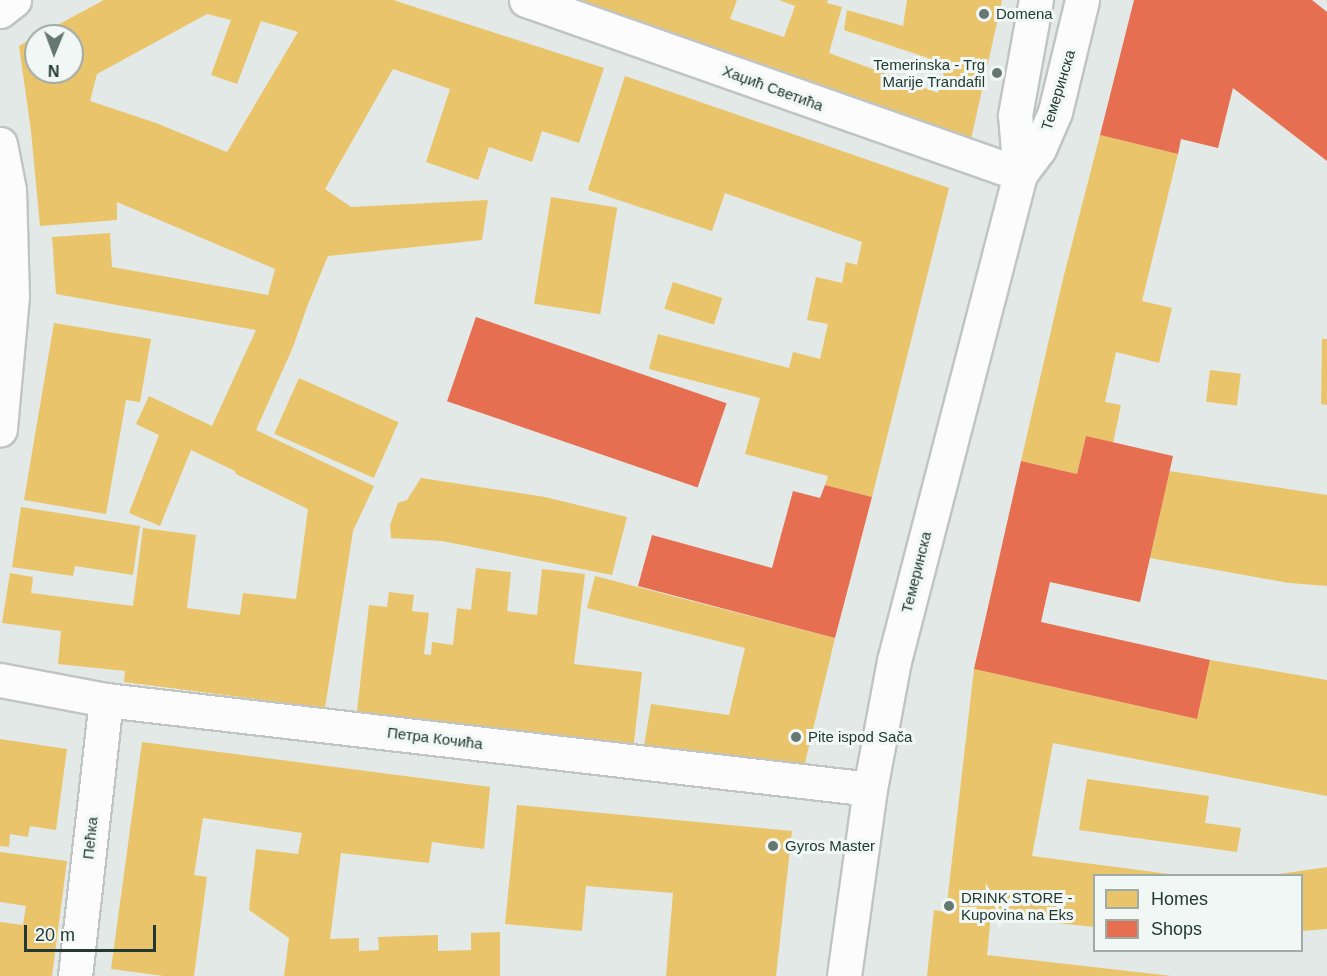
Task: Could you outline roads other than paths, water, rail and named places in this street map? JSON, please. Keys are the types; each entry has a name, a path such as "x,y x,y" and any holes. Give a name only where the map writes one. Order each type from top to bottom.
{"street":[{"path":"0,11 14,0"},
{"name":"Хаџић Светића","path":"526,0 1020,174"},
{"name":"Темеринска","path":"844,976 870,789 894,661 1020,174 1015,115 1036,0"},
{"name":"Темеринска","path":"1020,174 1039,149 1055,112 1082,0"},
{"path":"0,144 9,190 12,296 0,429"},
{"name":"Петра Кочића","path":"0,680 106,700 870,789"},
{"name":"Пећка","path":"75,976 106,700"}],"place":[{"name":"Domena","path":"984,14"},
{"name":"Temerinska - Trg Marije Trandafil","path":"997,73"},
{"name":"Pite ispod Sača","path":"796,737"},
{"name":"Gyros Master","path":"773,846"},
{"name":"DRINK STORE - Kupovina na Eks","path":"949,906"}]}
